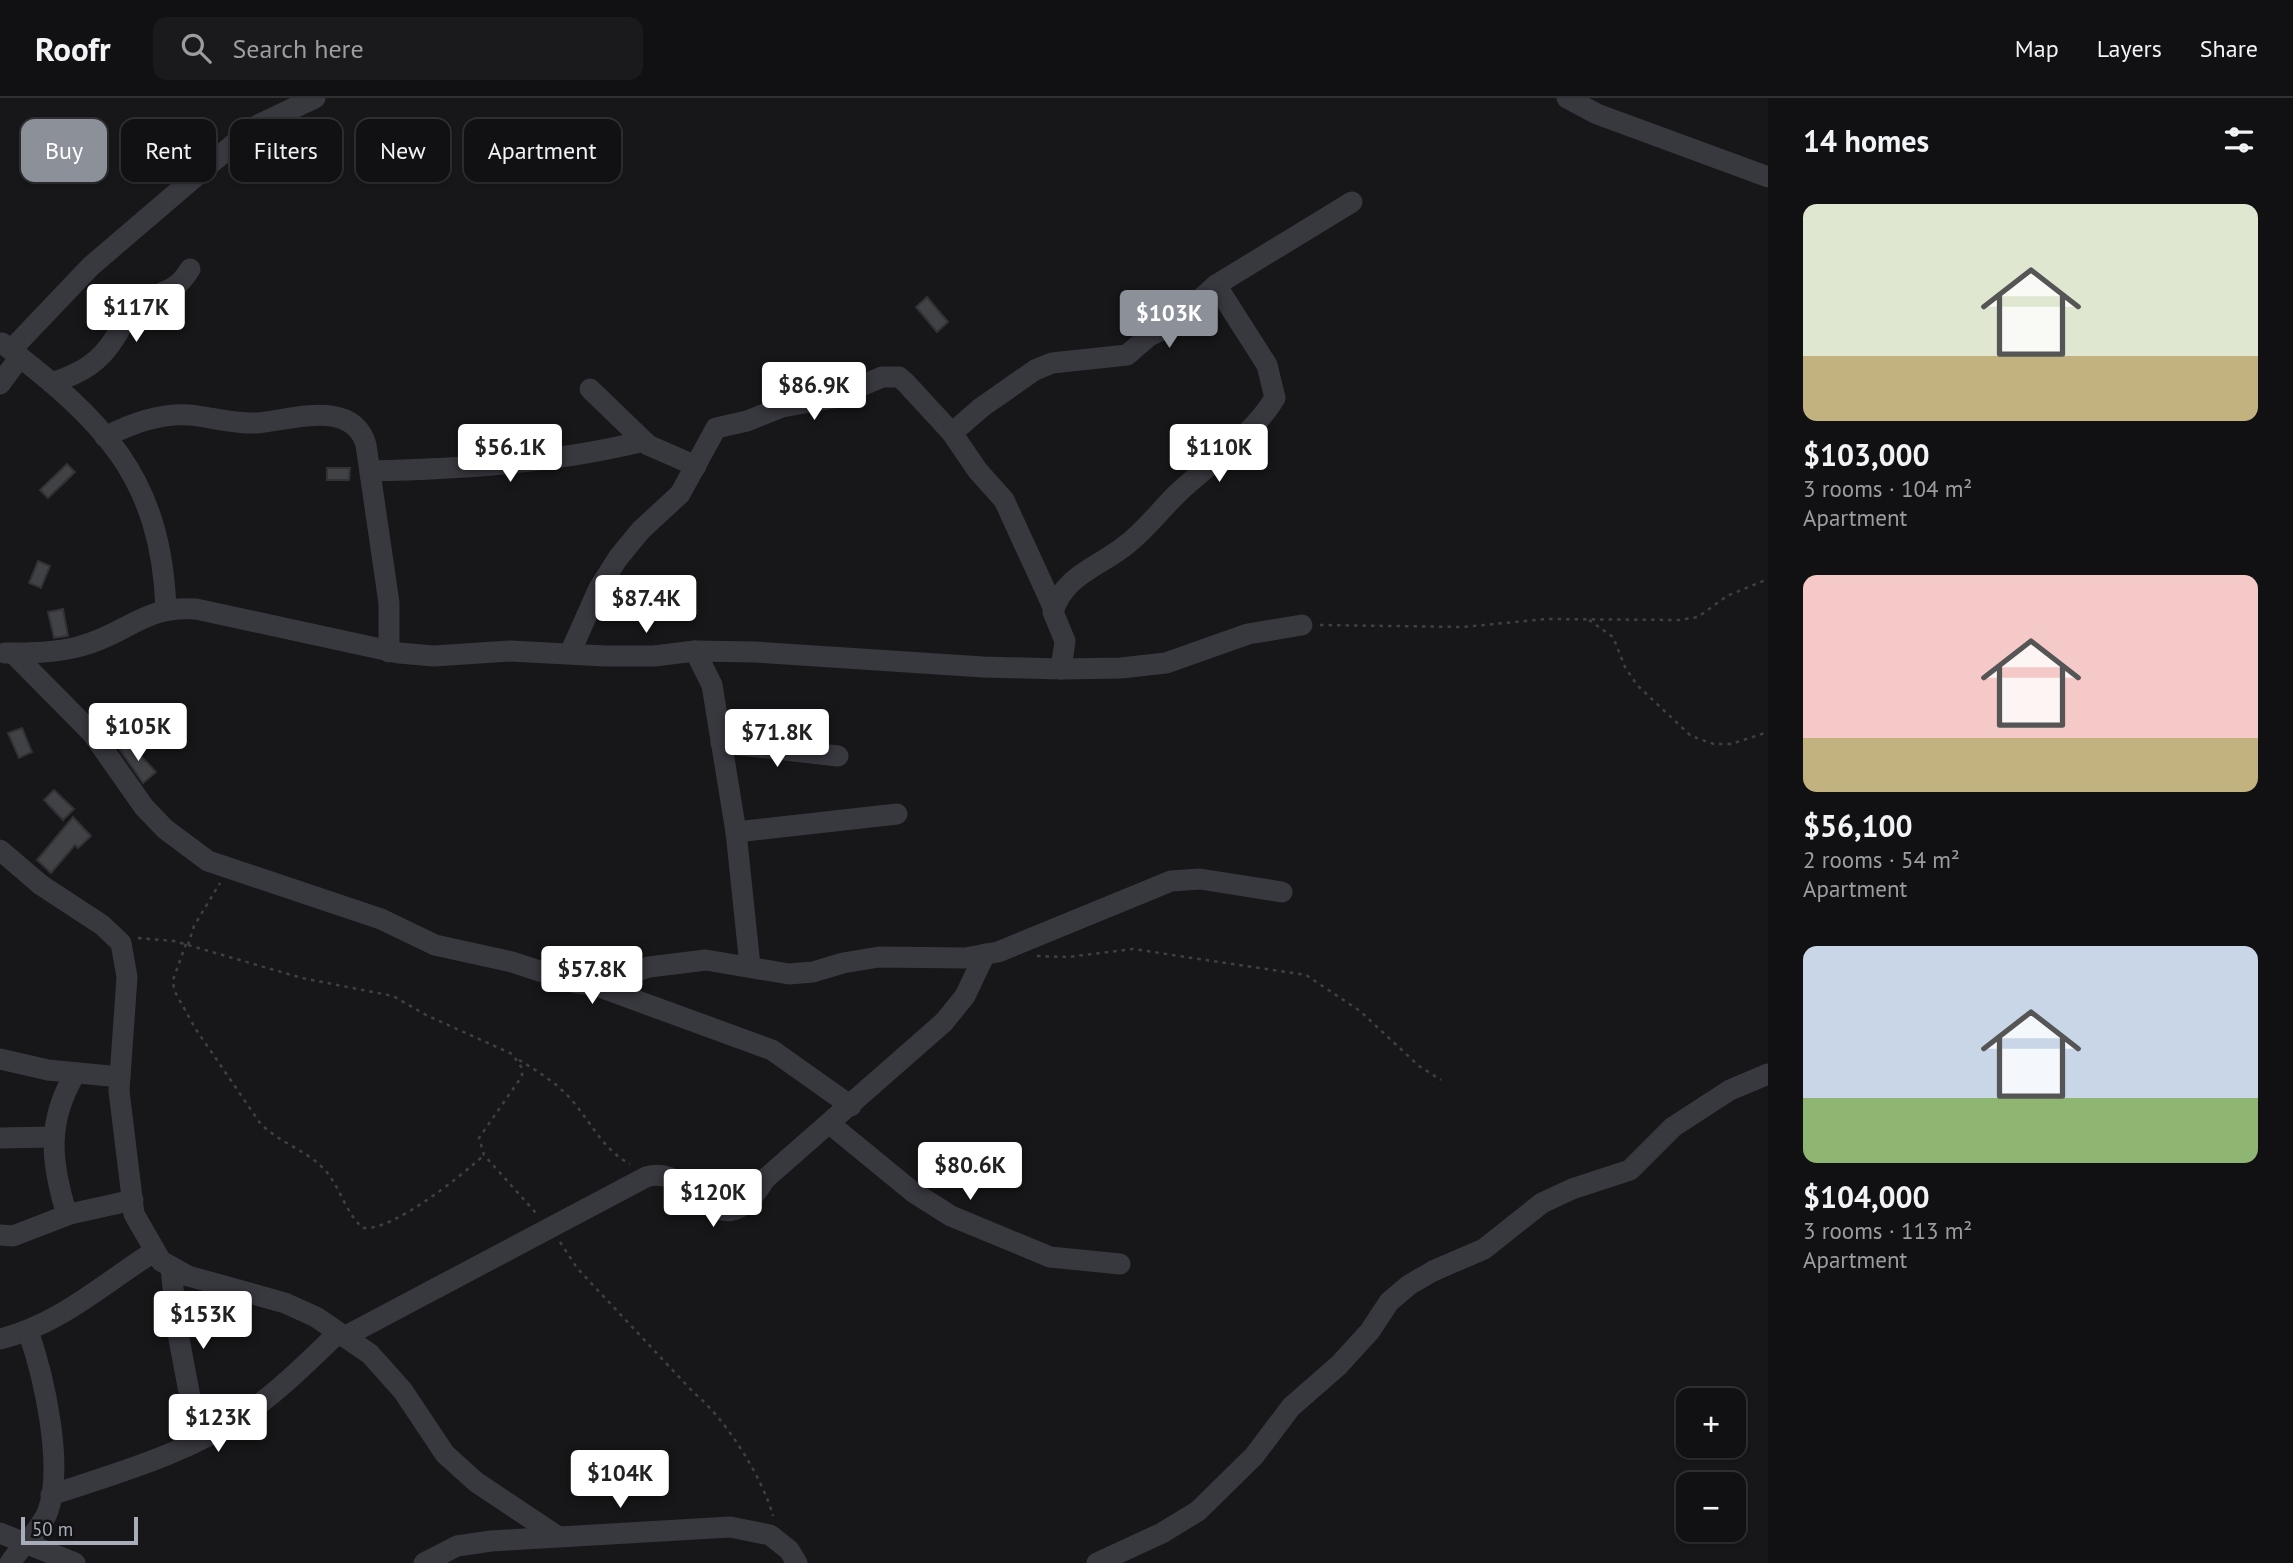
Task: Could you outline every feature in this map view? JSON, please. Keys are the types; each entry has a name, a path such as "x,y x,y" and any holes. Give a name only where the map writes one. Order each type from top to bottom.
{"street":[{"path":"0,384 10,350 91,267 258,125 315,98"},
{"path":"1567,98 1597,114 1768,177"},
{"path":"952,433 982,407 1035,370 1052,363 1127,355 1149,336 1170,326 1216,285 1352,202"},
{"path":"52,383 86,371 101,358 131,312 146,300 176,288 190,269"},
{"path":"1054,609 1064,589 1136,537 1177,495 1245,435 1275,398 1267,365 1216,285"},
{"path":"10,350 74,401 125,459 141,488 160,551 166,609"},
{"path":"570,653 599,588 618,558 641,530 680,494 716,428 747,421 782,407 833,398 882,377 899,377 952,433 978,471 1004,500 1054,609 1054,619 1065,641 1061,669"},
{"path":"590,389 644,441 696,466"},
{"path":"105,436 135,422 196,415 256,423 302,414 347,420 362,431 389,603 389,652"},
{"path":"370,471 472,467 554,458 644,441"},
{"path":"7,653 81,646 149,614 166,609 197,609 389,652 434,656 510,650 654,656 695,651 1061,669 1121,668 1166,663 1248,634 1301,625"},
{"path":"695,651 712,685 736,832 750,966"},
{"path":"7,653 92,733 144,807 165,829 208,862 381,919 435,945 512,962 594,985 772,1050 851,1106"},
{"path":"721,743 838,756"},
{"path":"736,832 897,814"},
{"path":"0,850 41,885 102,925 117,940 125,957 127,977 119,1091 134,1214 161,1261 187,1276 285,1303 316,1317 370,1354 403,1391 445,1454 476,1482 556,1536"},
{"path":"594,985 649,967 706,960 789,974 813,972 869,958 931,960 995,952 1171,881 1199,879 1282,892"},
{"path":"51,1495 155,1460 198,1440 253,1409 341,1335 652,1175 664,1174 705,1202 721,1210 734,1212 752,1200 765,1179 944,1022 995,952"},
{"path":"0,1059 75,1074 120,1077"},
{"path":"1097,1563 1162,1533 1198,1511 1254,1456 1291,1407 1339,1365 1370,1332 1389,1302 1409,1285 1433,1271 1484,1249 1542,1203 1572,1189 1630,1170 1673,1127 1730,1090 1768,1073"},
{"path":"66,1215 58,1188 54,1121 63,1094 75,1074"},
{"path":"830,1124 913,1192 951,1216 1050,1257 1120,1265"},
{"path":"0,1138 53,1137"},
{"path":"0,1235 13,1236 66,1215 133,1200"},
{"path":"0,1339 28,1331 82,1302 113,1277 155,1251"},
{"path":"171,1267 177,1328 198,1440"},
{"path":"9,1563 47,1512 51,1495 50,1415 42,1370 28,1331"},
{"path":"424,1563 457,1546 556,1536 730,1527 753,1530 778,1540 789,1550 797,1563"},
{"path":"0,1533 75,1563"}],"path":[{"path":"1301,625 1463,627 1546,619 1678,620 1698,617 1727,596 1768,579"},
{"path":"1588,620 1613,637 1625,667 1637,685 1691,736 1714,744 1731,744 1768,732"},
{"path":"230,870 197,919 173,980 174,990 195,1028 260,1123 269,1133 307,1153 323,1168 333,1179 363,1228 371,1229 415,1207 444,1188 484,1155"},
{"path":"117,940 136,938 187,944 302,978 393,996 543,1074 575,1104 616,1157 652,1175"},
{"path":"995,952 1068,957 1133,949 1306,975 1360,1012 1419,1066 1441,1080"},
{"path":"518,1060 522,1076 479,1138 484,1155 551,1228 577,1268 694,1393 713,1409 763,1489 778,1540"}],"building":[{"path":"927,297 948,322 937,332 916,307"},
{"path":"67,464 75,472 48,498 40,490"},
{"path":"327,468 350,468 349,480 327,480"},
{"path":"38,561 50,566 41,588 29,583"},
{"path":"63,609 68,636 54,638 48,612"},
{"path":"22,728 32,752 19,758 8,733"},
{"path":"128,742 156,772 143,783 120,750"},
{"path":"54,790 74,809 63,820 44,800"},
{"path":"73,817 91,836 78,848 75,845 51,873 37,860"}]}
